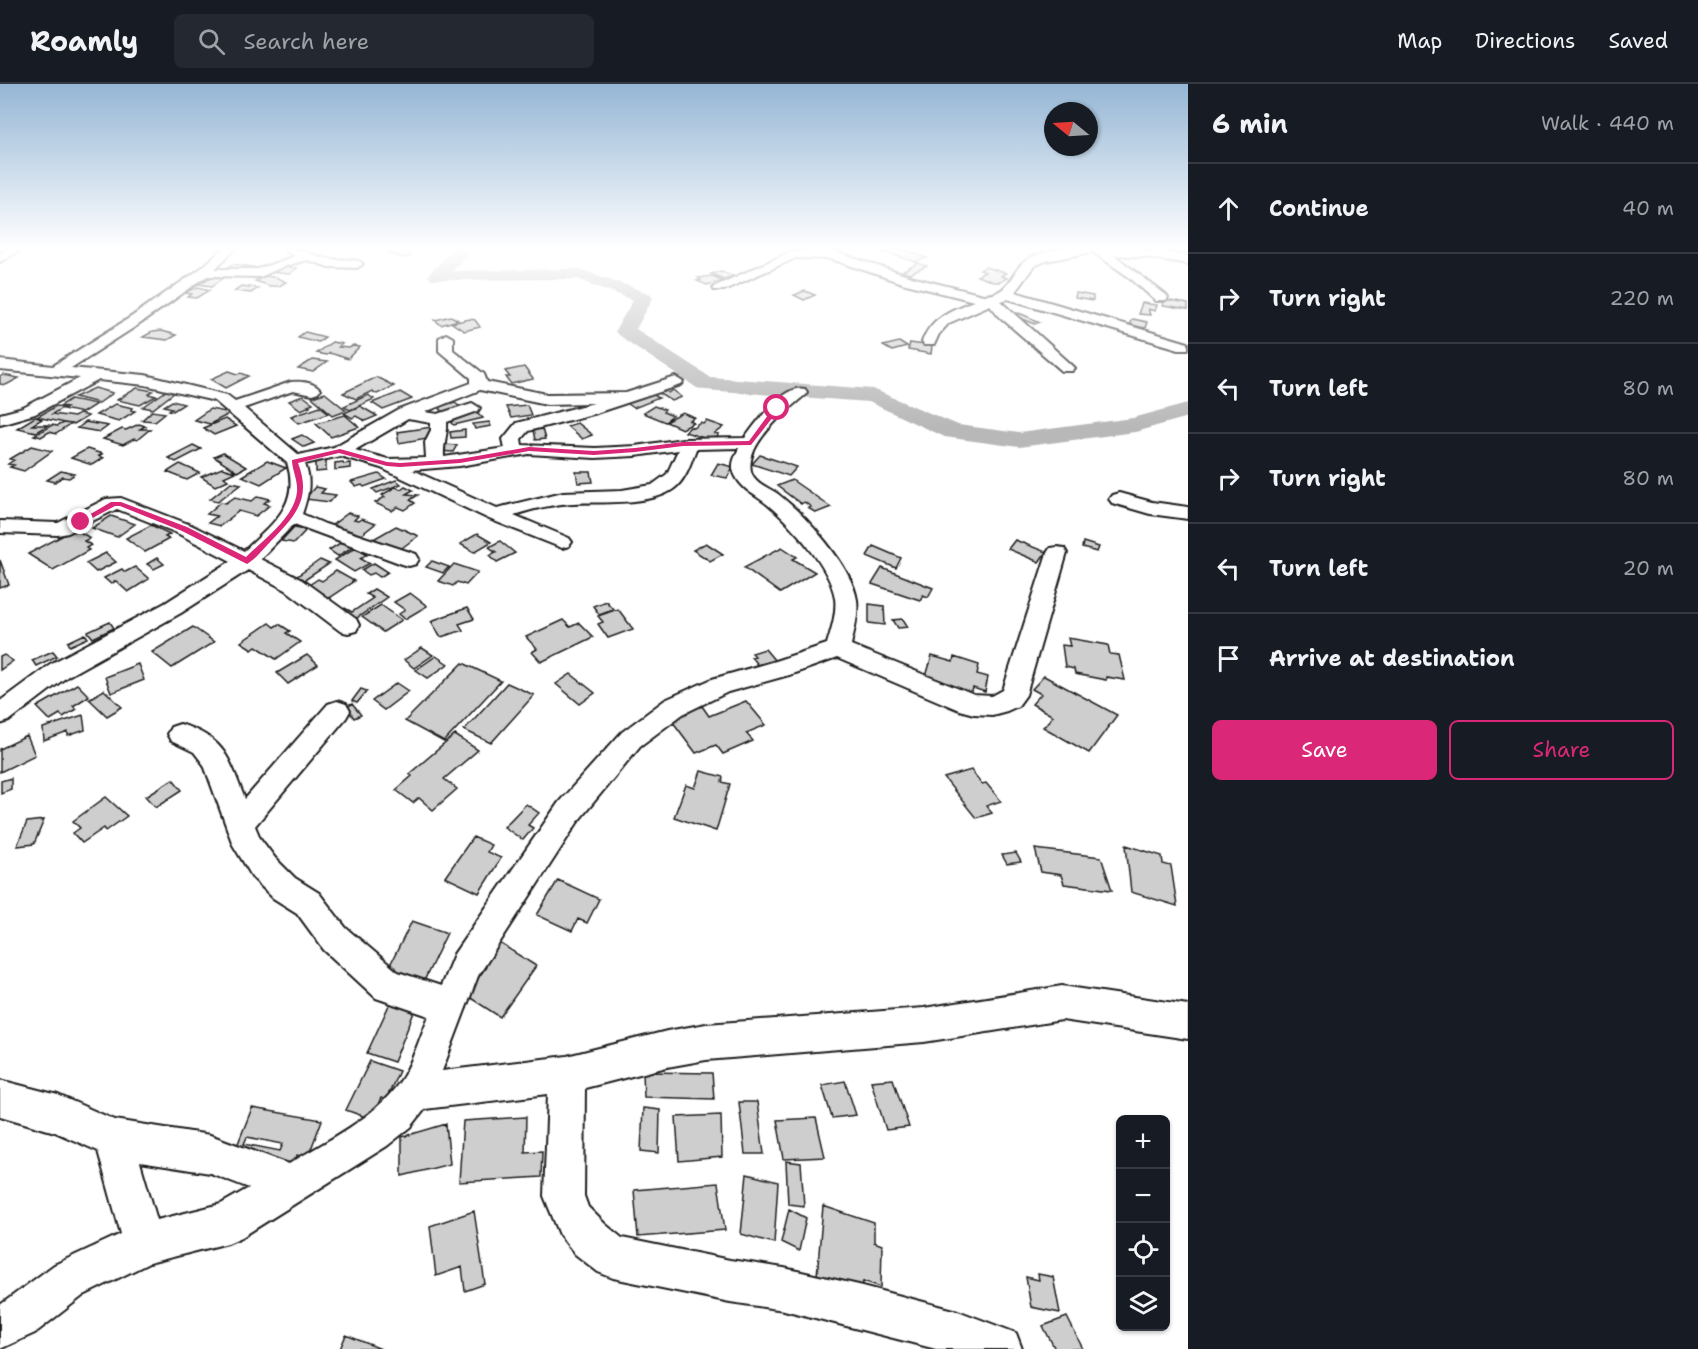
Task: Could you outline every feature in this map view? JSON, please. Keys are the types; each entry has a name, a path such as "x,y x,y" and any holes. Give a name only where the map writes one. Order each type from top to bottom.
{"street":[{"path":"54,372 102,343 154,307"},
{"path":"929,342 930,332 938,325 977,307"},
{"path":"1001,307 1005,314 1067,368"},
{"path":"1031,307 1184,346"},
{"path":"446,338 446,351 479,377 479,385"},
{"path":"0,365 145,380 241,404 281,407"},
{"path":"0,418 29,411 97,375"},
{"path":"514,452 512,439 522,427 590,410 676,382"},
{"path":"294,461 340,451 405,414 479,385 547,399 626,398"},
{"path":"241,404 291,387 300,386 312,390"},
{"path":"799,392 777,408 741,458 741,470 756,489 771,497 799,526 839,579 846,600 838,649"},
{"path":"0,714 59,670 173,608 247,561 291,516 300,493 300,475 294,461 241,404"},
{"path":"405,414 439,419 472,408"},
{"path":"435,463 434,442 439,430 439,419"},
{"path":"340,451 387,464 435,463 546,448 605,452 690,444 751,443"},
{"path":"496,515 557,499 627,495 662,487 670,483 690,444"},
{"path":"387,464 395,470 562,542"},
{"path":"1119,499 1150,508 1188,513"},
{"path":"0,526 58,529 68,527 113,503 121,504 184,529 294,585 348,625"},
{"path":"291,516 318,528 409,559"},
{"path":"0,1328 20,1318 69,1280 144,1244 228,1223 374,1133 398,1114 415,1092 448,1005 466,966 569,811 632,739 674,707 722,685 780,669 838,649 968,703 989,706 1007,702 1014,695 1057,553"},
{"path":"240,824 337,711"},
{"path":"180,734 203,745 216,760 248,845 264,868 284,888 308,903 335,939 388,986 448,1005"},
{"path":"415,1092 567,1074 667,1049 706,1042 924,1025 1062,1004 1188,1022"},
{"path":"567,1074 564,1196 574,1221 590,1239 613,1257 730,1281 784,1289 852,1305 958,1333 1000,1349"},
{"path":"0,1098 58,1113 114,1139 210,1154 292,1185"},
{"path":"114,1139 144,1244"}],"building":[{"path":"1141,307 1156,307 1155,311 1148,309 1150,315 1138,314"},
{"path":"1169,307 1188,307 1188,310"},
{"path":"1019,313 1040,322 1035,324 1013,315"},
{"path":"451,316 458,320 441,325 435,320"},
{"path":"1132,319 1147,322 1145,328 1129,325"},
{"path":"475,320 480,327 464,331 452,323"},
{"path":"161,331 176,335 167,340 143,337 152,332"},
{"path":"305,332 325,337 318,342 298,337"},
{"path":"332,342 342,344 338,347 360,347 348,359 329,353 326,355 316,353"},
{"path":"899,342 907,347 892,351 883,346"},
{"path":"910,343 932,346 931,354 908,350"},
{"path":"312,360 327,362 313,372 298,369"},
{"path":"524,367 533,379 511,384 506,377 510,377 505,371"},
{"path":"229,371 249,376 226,388 211,379"},
{"path":"3,375 19,378 6,385 0,384 0,377"},
{"path":"376,377 394,386 377,394 372,391 356,399 343,393"},
{"path":"95,388 113,393 99,403 75,397"},
{"path":"137,388 153,391 149,394 156,396 140,405 117,400"},
{"path":"673,390 682,397 672,401 659,393 666,391 669,393"},
{"path":"166,391 175,392 153,409 143,407"},
{"path":"400,392 412,399 383,410 372,403"},
{"path":"325,393 346,410 333,415 312,397"},
{"path":"650,393 659,398 634,408 625,402"},
{"path":"368,395 374,399 350,410 344,406"},
{"path":"303,396 313,403 301,410 289,401"},
{"path":"71,399 96,404 82,413 63,409 67,407 60,406"},
{"path":"172,401 184,404 173,411 169,410 172,408 164,406"},
{"path":"455,402 463,408 446,414 438,407"},
{"path":"115,404 133,408 131,410 135,411 119,421 96,415"},
{"path":"527,405 531,415 511,418 506,407"},
{"path":"56,406 64,407 52,414 88,416 73,425 37,417"},
{"path":"320,406 329,413 299,423 291,416"},
{"path":"360,406 377,416 365,421 356,416 352,418 344,413"},
{"path":"654,406 673,416 665,422 643,413"},
{"path":"210,409 231,413 210,424 194,420"},
{"path":"475,410 483,418 454,425 447,417"},
{"path":"152,411 165,413 155,421 142,420"},
{"path":"683,413 695,418 690,421 694,423 682,429 666,422"},
{"path":"345,415 359,427 331,437 316,423"},
{"path":"35,417 42,419 32,425 48,425 36,432 17,428"},
{"path":"225,419 236,426 214,435 203,428"},
{"path":"707,421 724,427 715,434 719,435 713,441 685,432 690,427 694,428"},
{"path":"85,422 108,426 100,432 77,428"},
{"path":"489,422 491,426 475,429 473,424"},
{"path":"63,423 71,424 56,434 49,432 41,437 34,435 52,425 57,426"},
{"path":"577,423 592,435 582,439 567,426"},
{"path":"139,424 145,426 140,429 150,429 137,440 134,439 123,445 103,439 122,429 126,430"},
{"path":"432,427 433,437 399,443 397,432"},
{"path":"542,429 545,439 535,440 533,430"},
{"path":"465,430 465,437 451,438 450,432"},
{"path":"302,435 314,443 304,447 292,439"},
{"path":"442,444 457,445 453,452 438,451"},
{"path":"193,445 201,449 176,462 168,458"},
{"path":"32,446 52,451 24,471 10,467 14,465 8,464 14,460 10,459"},
{"path":"87,449 102,454 98,456 103,458 92,465 71,458"},
{"path":"223,453 246,467 237,472 214,457"},
{"path":"760,455 797,467 789,476 752,464"},
{"path":"326,460 326,471 316,472 316,461"},
{"path":"267,461 286,468 261,484 242,476"},
{"path":"343,462 344,464 350,463 350,468 335,470 335,463"},
{"path":"718,463 733,467 727,478 711,475"},
{"path":"180,464 200,473 187,480 167,472"},
{"path":"222,468 235,472 224,477 228,480 215,486 201,477"},
{"path":"61,471 75,474 55,482 47,480"},
{"path":"576,472 591,472 593,482 578,483"},
{"path":"379,474 386,479 364,487 362,485 356,487 351,482"},
{"path":"396,480 401,484 377,493 373,489"},
{"path":"792,480 831,507 816,513 804,502 801,504 777,486"},
{"path":"231,482 241,484 218,501 210,499"},
{"path":"405,486 413,490 406,494 418,495 410,500 415,503 405,510 398,507 392,511 375,503 385,497 382,495 395,487 401,489"},
{"path":"315,487 325,489 321,493 336,495 330,502 305,499"},
{"path":"258,496 270,499 264,503 270,505 256,516 239,511 220,526 208,523 217,516 207,514 221,502 226,503 235,497 252,501"},
{"path":"348,513 358,516 354,520 361,519 375,524 361,535 348,530 344,534 331,526"},
{"path":"111,516 135,524 117,537 92,528"},
{"path":"151,525 170,534 165,537 169,539 145,552 126,538"},
{"path":"396,526 418,536 395,553 370,541"},
{"path":"294,527 307,529 294,543 281,541"},
{"path":"75,529 90,538 84,541 91,545 86,548 89,550 53,570 28,554"},
{"path":"477,534 491,542 474,552 460,544"},
{"path":"345,540 354,546 338,556 329,550"},
{"path":"1015,540 1046,552 1039,562 1008,549"},
{"path":"500,541 515,553 497,562 490,555 496,552 489,547"},
{"path":"1083,542 1099,547 1097,552 1082,548"},
{"path":"706,543 723,554 710,561 693,550"},
{"path":"873,546 901,558 896,568 867,556"},
{"path":"356,547 367,554 361,558 370,563 354,572 335,560"},
{"path":"782,547 797,557 793,559 815,572 780,593 744,567"},
{"path":"106,553 116,562 96,572 86,563"},
{"path":"157,558 164,564 154,569 147,564"},
{"path":"0,560 9,585 0,588"},
{"path":"320,560 329,564 300,583 293,579"},
{"path":"432,561 449,567 443,573 426,567"},
{"path":"374,563 388,572 380,577 374,573 369,575 362,570"},
{"path":"454,564 478,572 466,585 457,582 453,586 438,581"},
{"path":"135,567 149,579 128,592 116,581 111,584 104,578 122,569 125,572"},
{"path":"882,568 933,588 928,597 923,595 920,600 872,584"},
{"path":"336,571 354,581 327,599 306,587 318,579 322,581"},
{"path":"374,589 387,597 351,622 337,613 345,608 352,612 373,598 366,594"},
{"path":"410,593 427,606 405,619 399,614 405,610 394,602"},
{"path":"606,601 613,609 599,614 593,606"},
{"path":"869,604 884,606 885,625 869,623"},
{"path":"381,605 402,620 383,632 362,617"},
{"path":"467,608 474,619 459,624 463,630 441,637 431,621"},
{"path":"618,609 633,629 608,638 598,624 603,622 598,616"},
{"path":"903,619 908,627 898,628 893,620"},
{"path":"563,620 570,627 579,623 593,637 541,662 532,652 537,649 526,637"},
{"path":"110,622 114,628 93,638 88,632"},
{"path":"269,623 274,627 279,624 290,631 286,633 300,642 276,659 256,646 252,649 241,642"},
{"path":"193,627 214,642 172,668 152,652"},
{"path":"85,634 88,638 70,646 68,642"},
{"path":"1068,638 1108,645 1110,654 1119,655 1125,680 1106,677 1106,680 1075,674 1074,669 1065,667 1062,645 1070,646"},
{"path":"422,648 433,655 414,668 404,660"},
{"path":"765,649 775,661 759,667 751,657 755,656 752,653"},
{"path":"53,651 57,656 36,666 32,660"},
{"path":"4,655 13,661 0,670 0,657"},
{"path":"307,655 318,665 288,684 277,673"},
{"path":"436,656 448,664 428,678 416,670"},
{"path":"932,656 953,662 954,657 979,665 977,674 988,677 985,692 973,688 971,695 925,680"},
{"path":"463,663 501,681 444,742 405,721"},
{"path":"138,664 144,680 111,693 105,677"},
{"path":"571,674 595,693 580,704 556,684"},
{"path":"1044,676 1117,715 1089,753 1043,727 1053,716 1032,704 1041,694 1032,689"},
{"path":"397,683 409,691 384,710 372,701"},
{"path":"507,683 534,695 491,743 464,730"},
{"path":"77,684 89,696 73,706 76,709 63,717 60,714 50,720 37,707"},
{"path":"361,689 367,691 357,703 352,701"},
{"path":"104,690 122,707 107,716 89,699"},
{"path":"746,701 766,725 746,733 753,741 723,754 716,745 696,753 670,718 702,706 709,716"},
{"path":"352,704 361,715 354,718 346,707"},
{"path":"83,715 85,730 68,736 68,732 44,741 43,728"},
{"path":"455,735 478,750 444,779 457,789 433,810 419,798 413,803 396,790 412,776 409,774"},
{"path":"27,736 35,755 0,772 0,749"},
{"path":"971,770 982,784 986,783 1001,801 986,806 992,813 976,818 944,778"},
{"path":"701,771 723,777 722,782 730,784 716,831 674,817 686,785 695,788"},
{"path":"11,778 11,789 1,793 1,781"},
{"path":"173,779 182,790 156,807 146,796"},
{"path":"106,797 127,816 106,831 104,828 82,843 73,833 80,828 73,821"},
{"path":"526,804 539,813 528,825 533,828 523,840 504,827"},
{"path":"44,820 34,844 17,846 27,822"},
{"path":"473,837 491,845 487,852 501,858 479,893 445,877"},
{"path":"1126,845 1162,856 1163,864 1171,866 1177,906 1131,892"},
{"path":"1035,849 1101,857 1112,890 1064,884 1061,875 1041,872"},
{"path":"1016,853 1021,862 1007,864 1002,855"},
{"path":"558,880 599,899 587,923 578,919 572,931 537,915"},
{"path":"412,921 447,933 422,985 386,973"},
{"path":"495,940 536,966 500,1017 466,995 486,967 479,963"},
{"path":"390,1003 415,1010 394,1062 367,1053"},
{"path":"370,1061 399,1071 386,1100 381,1098 371,1119 346,1110"},
{"path":"643,1072 712,1073 714,1099 644,1097"},
{"path":"893,1079 909,1127 886,1130 871,1081"},
{"path":"845,1081 856,1115 832,1118 822,1085"},
{"path":"739,1102 757,1102 764,1154 745,1154"},
{"path":"252,1108 322,1120 308,1157 297,1155 293,1167 233,1156","holes":["247,1137 283,1144 280,1151 244,1144"]},
{"path":"643,1108 660,1110 659,1153 641,1151"},
{"path":"721,1115 722,1157 679,1161 676,1117"},
{"path":"526,1117 525,1152 542,1151 541,1177 459,1182 463,1121"},
{"path":"816,1118 825,1157 784,1159 777,1120"},
{"path":"446,1124 450,1164 402,1176 402,1137"},
{"path":"786,1161 801,1163 804,1206 788,1204"},
{"path":"747,1174 778,1182 774,1243 741,1234"},
{"path":"718,1183 725,1230 638,1237 634,1190"},
{"path":"823,1206 874,1223 874,1242 882,1245 881,1287 863,1281 862,1291 817,1276"},
{"path":"789,1209 806,1218 799,1251 781,1242"},
{"path":"474,1211 485,1284 465,1291 462,1267 436,1276 430,1226"},
{"path":"1038,1274 1053,1277 1060,1313 1031,1307 1026,1277 1039,1280"},
{"path":"1067,1317 1083,1349 1055,1349 1043,1326"},
{"path":"346,1335 381,1349 340,1349"}],"waterway":[{"path":"639,307 625,331 705,383 873,396 953,432 1019,440 1135,425 1188,410"}],"route":[{"path":"81,522 113,503 121,504 184,529 247,561 291,516 300,493 300,475 294,461 340,451 387,464 400,465 460,461 529,449 546,448 594,453 683,444 751,443 777,408"}]}
